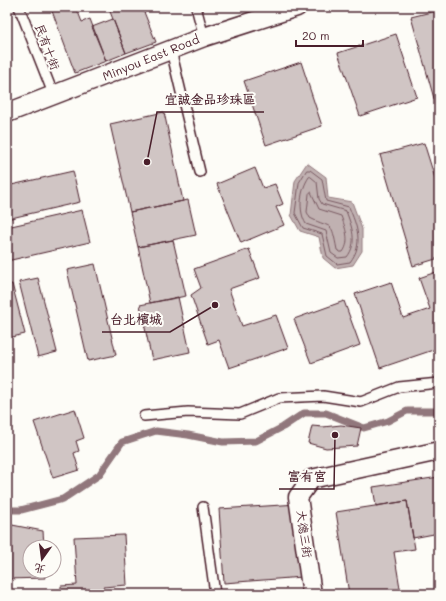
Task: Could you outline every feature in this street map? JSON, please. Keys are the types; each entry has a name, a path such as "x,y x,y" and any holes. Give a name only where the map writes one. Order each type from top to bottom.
{"street":[{"name":"Minyou East Road","path":"7,114 204,37 297,7"},
{"name":"大德三街","path":"312,594 298,497 311,479 439,451"}],"lane":[{"name":"民有十街","path":"19,7 54,96"},
{"path":"196,7 204,37"},
{"path":"171,50 200,172"},
{"path":"144,416 188,412 240,414 279,398 323,396 361,402 399,387 439,383"},
{"path":"203,507 215,594"}],"water":[{"path":"307,163 326,177 328,198 352,202 362,229 362,251 353,265 335,268 323,258 319,237 300,231 291,215 295,181"}],"building":[{"path":"62,7 76,7 82,22 90,19 106,61 75,73 52,11"},
{"path":"116,7 142,7 156,42 126,53 109,9"},
{"path":"439,10 439,101 435,102 411,17"},
{"path":"113,19 126,53 106,61 92,27"},
{"path":"396,34 417,97 360,116 338,53"},
{"path":"301,62 322,126 266,145 244,81"},
{"path":"439,101 439,120 435,102"},
{"path":"164,112 183,201 130,212 110,124"},
{"path":"424,143 439,191 439,258 413,266 380,155"},
{"path":"255,168 263,188 275,184 283,204 276,207 284,225 241,243 217,184"},
{"path":"73,171 80,202 7,219 7,186"},
{"path":"188,200 196,235 138,247 130,212"},
{"path":"82,210 90,242 7,261 7,227"},
{"path":"173,240 186,296 150,303 138,247"},
{"path":"249,249 260,278 229,289 242,326 276,315 288,348 229,368 219,340 208,344 191,295 201,288 194,269"},
{"path":"95,264 116,355 88,361 67,270"},
{"path":"439,271 439,348 380,368 355,294 391,282 403,318 430,309 419,278"},
{"path":"38,278 57,352 38,357 19,282"},
{"path":"12,284 25,334 8,338 7,285"},
{"path":"178,297 190,352 152,360 140,305"},
{"path":"344,301 360,345 311,363 294,319"},
{"path":"75,409 84,438 76,441 79,451 74,453 79,470 53,478 34,422"},
{"path":"341,425 361,428 357,446 326,448 308,443 312,426 323,427"},
{"path":"439,477 439,533 413,538 407,501 376,506 373,487"},
{"path":"407,501 415,549 394,552 401,594 349,594 336,512"},
{"path":"298,504 303,577 224,583 219,509"},
{"path":"7,524 43,531 44,539 22,539 22,579 7,579"},
{"path":"124,535 127,585 103,587 103,594 61,594 61,586 77,585 74,537"},
{"path":"37,591 37,594 7,594 7,592"}],"waterway":[{"path":"7,510 21,510 63,499 99,475 122,442 156,431 188,435 223,442 256,441 283,427 304,413 326,413 364,428 388,421 407,411 439,411"}],"place":[{"name":"宜誠金品珍珠區","path":"147,162"},
{"name":"台北檳城","path":"215,305"},
{"name":"富有宮","path":"335,435"}]}
